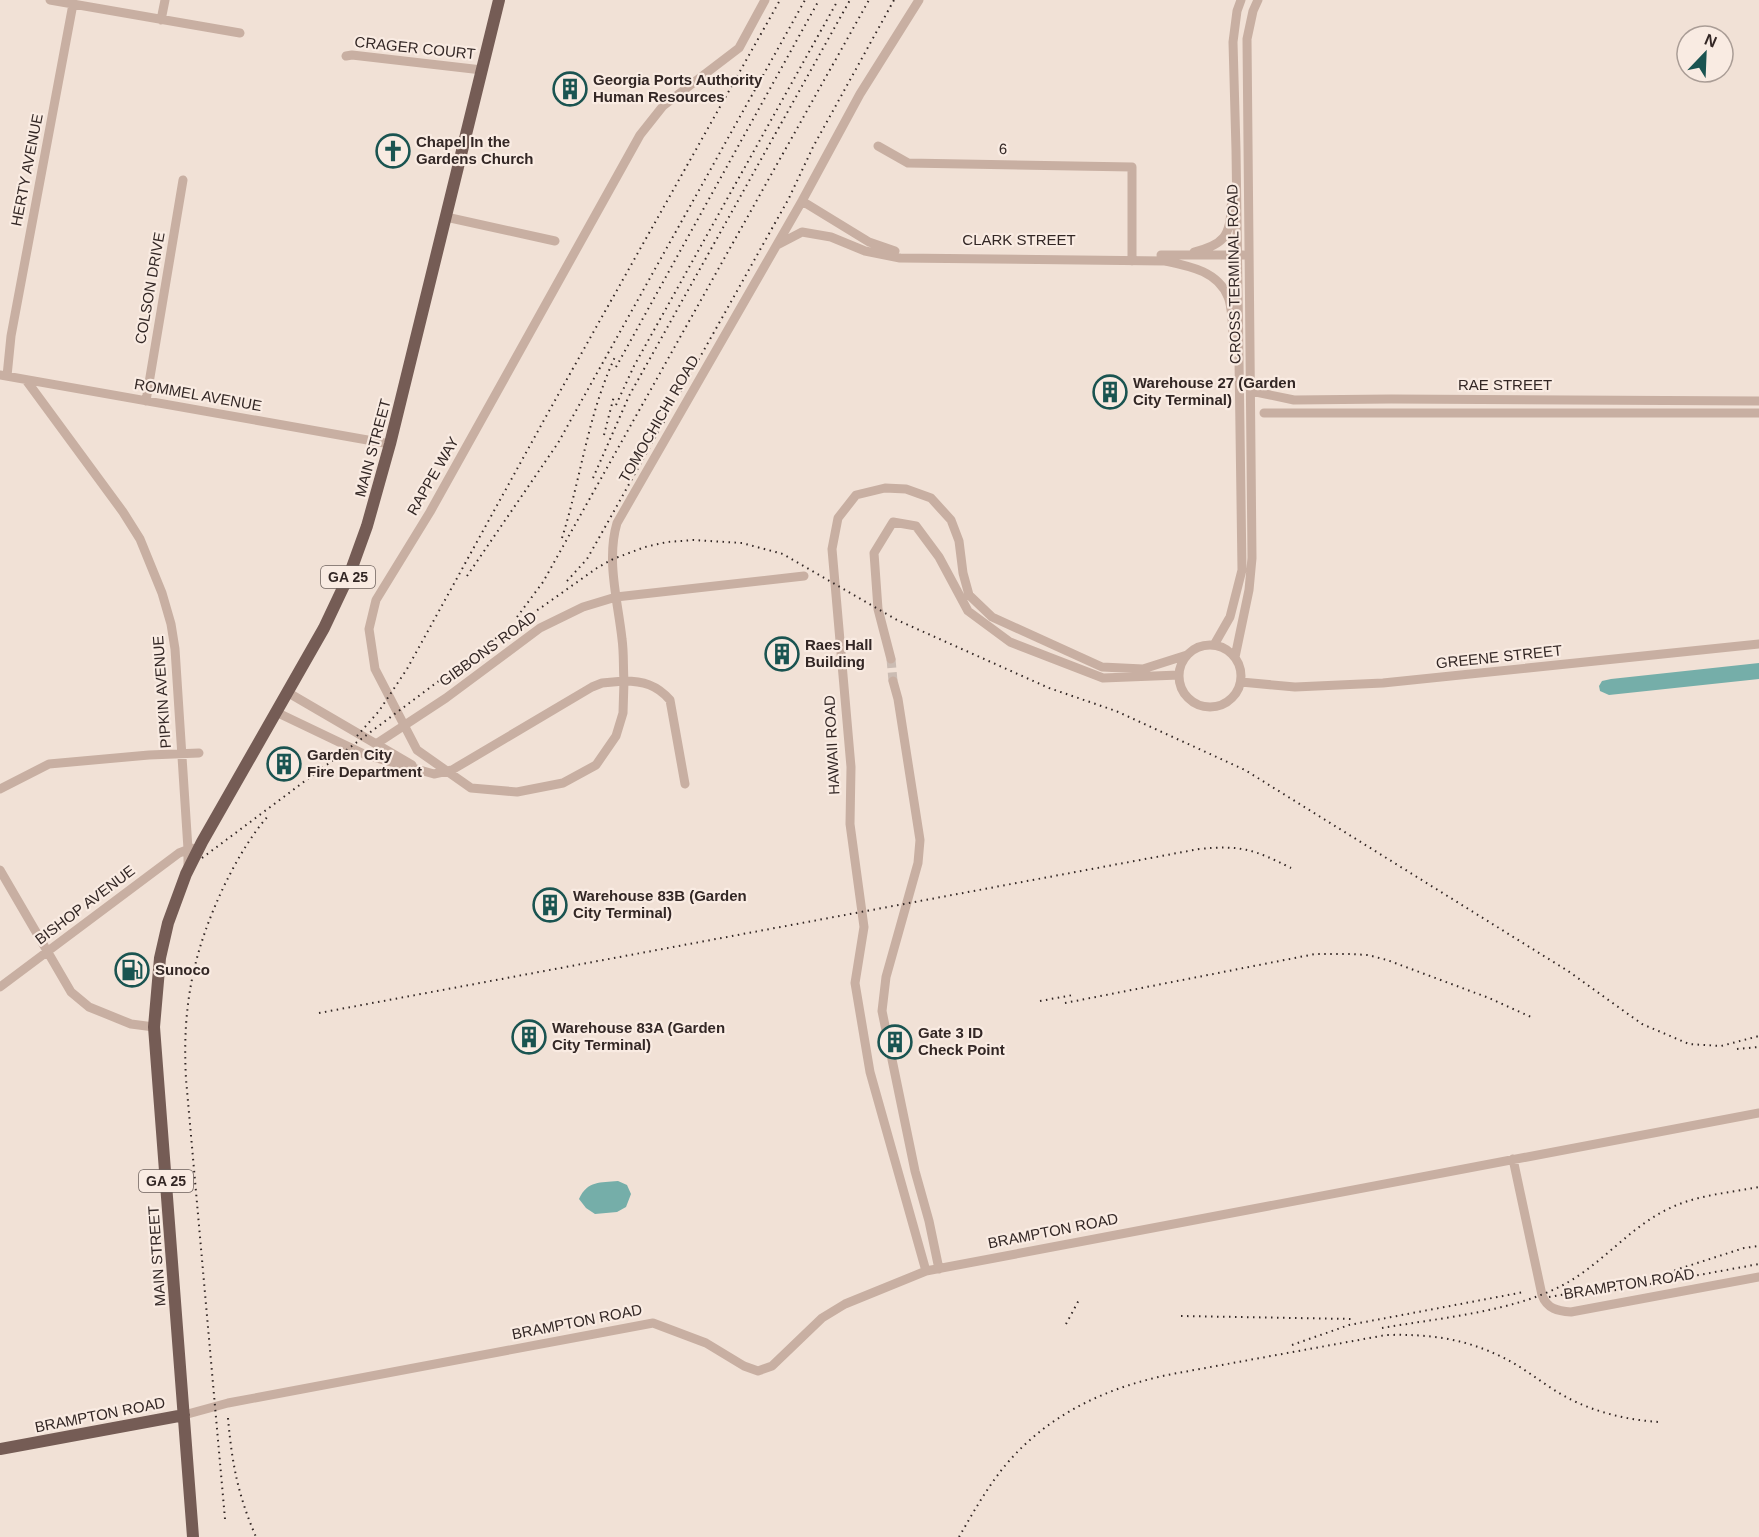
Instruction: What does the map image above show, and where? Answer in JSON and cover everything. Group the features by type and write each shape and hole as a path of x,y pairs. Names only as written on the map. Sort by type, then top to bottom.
{"main road":[{"name":"MAIN STREET","path":"193,1537 154,1027 156,985 162,948 168,922 188,870 324,628 350,573 368,526 499,0"},
{"name":"BRAMPTON ROAD","path":"0,1449 184,1415"}],"street":[{"path":"50,0 240,33"},
{"path":"161,20 165,0"},
{"name":"RAPPE WAY","path":"624,681 623,713 616,736 596,765 563,783 517,792 471,788 420,752 375,669 369,629 376,600 430,512 640,135 663,106 739,48 765,0"},
{"name":"TOMOCHICHI ROAD","path":"624,681 612,554 617,524 802,201 860,94 919,0"},
{"name":"CROSS TERMINAL ROAD","path":"1214,645 1230,617 1242,570 1233,42 1237,11 1241,0"},
{"name":"CROSS TERMINAL ROAD","path":"1236,657 1249,590 1252,558 1247,39 1253,11 1258,0"},
{"name":"HERTY AVENUE","path":"3,376 73,4"},
{"name":"CRAGER COURT","path":"346,56 482,70"},
{"name":"6","path":"878,146 908,163 1132,167 1132,258"},
{"path":"1176,256 1207,249 1220,243 1228,233 1231,216 1231,176 1236,163"},
{"name":"COLSON DRIVE","path":"146,401 183,180"},
{"name":"CLARK STREET","path":"802,201 869,242 889,250 906,253 1132,258 1190,266 1218,281 1229,297 1239,388"},
{"path":"446,217 555,241"},
{"name":"CLARK STREET","path":"777,245 801,232 831,237 865,250 900,258 1132,258 1248,255"},
{"name":"ROMMEL AVENUE","path":"3,376 390,444"},
{"name":"PIPKIN AVENUE","path":"26,380 123,512 140,539 162,593 171,624 177,679 188,849"},
{"name":"RAE STREET","path":"1251,391 1294,400 1759,401"},
{"name":"RAE STREET","path":"1264,413 1759,413"},
{"name":"HAWAII ROAD","path":"926,1271 870,1072 855,983 864,927 850,824 851,767 831,549 838,518 856,495 885,488 906,489 931,498 951,520 959,541 963,573 969,595 992,617 1102,667 1143,669 1187,655"},
{"path":"891,659 878,609 874,553 893,522 916,525 939,557 968,611 1010,642 1103,678 1179,675"},
{"name":"GIBBONS ROAD","path":"376,744 446,698 540,628 583,607 616,597 804,576"},
{"name":"GREENE STREET","path":"1241,682 1295,687 1392,683 1759,644"},
{"path":"1214,645 1228,650 1236,657 1242,673 1241,682 1238,691 1222,705 1202,706 1185,695 1180,686 1180,666 1187,655 1199,646 1214,645"},
{"path":"276,712 366,755 434,774 452,770 592,687 602,683 638,681 662,690 670,700 685,784"},
{"path":"893,681 898,699 920,840 918,863 886,977 882,1011 915,1171 939,1269"},
{"path":"287,692 424,773"},
{"path":"0,789 49,764 199,753"},
{"path":"188,849 202,842"},
{"name":"MAIN STREET","path":"188,849 188,870"},
{"name":"BISHOP AVENUE","path":"0,987 188,849"},
{"path":"0,870 71,992 89,1007 131,1024 154,1027"},
{"name":"BRAMPTON ROAD","path":"184,1415 239,1401 653,1323 706,1343 744,1366 758,1371 772,1366 822,1318 845,1304 926,1271 1759,1113"},
{"name":"BRAMPTON ROAD","path":"1513,1159 1542,1295 1546,1303 1559,1311 1571,1312 1759,1277"}],"water":[{"path":"1759,663 1759,679 1609,695 1600,691 1599,686 1602,681 1611,679"},
{"path":"618,1181 627,1185 631,1194 626,1207 617,1212 595,1214 579,1199 586,1188 591,1185"}],"tunnel":[{"path":"891,659 893,681"}],"railway":[{"path":"357,736 379,711 407,669 780,0"},
{"path":"467,576 558,443 805,0"},
{"path":"616,367 819,0"},
{"path":"616,405 634,366 838,0"},
{"path":"593,478 629,396 850,0"},
{"path":"517,617 543,582 869,0"},
{"path":"567,581 587,559 595,545 789,198 813,147 894,0"},
{"path":"562,538 591,423 615,357"},
{"path":"604,435 614,396"},
{"path":"498,638 597,568 613,559 645,547 667,542 694,540 742,543 783,554 897,620 1049,688 1116,711 1245,770 1568,971 1642,1024 1689,1044 1721,1046 1759,1036"},
{"path":"202,858 503,633"},
{"path":"225,1519 186,1079 186,1027 192,979 214,909 239,857 269,815"},
{"path":"319,1013 1199,849 1247,850 1291,868"},
{"path":"1065,1003 1315,954 1351,954 1368,955 1387,960 1489,998 1531,1017"},
{"path":"1040,1001 1073,995"},
{"path":"1737,1049 1759,1047"},
{"path":"1382,1328 1475,1313 1543,1294 1577,1277 1639,1227 1666,1210 1700,1198 1759,1187"},
{"path":"1663,1274 1744,1248 1759,1246"},
{"path":"1549,1297 1617,1290 1759,1264"},
{"path":"1292,1345 1349,1325 1524,1292"},
{"path":"1066,1324 1080,1298"},
{"path":"1181,1316 1352,1319"},
{"path":"959,1537 988,1488 1025,1444 1062,1416 1102,1395 1167,1375 1386,1335 1446,1338 1473,1345 1510,1361 1558,1392 1588,1407 1623,1417 1659,1422"},
{"path":"228,1418 237,1479 256,1537"}],"place":[{"name":"Georgia Ports Authority Human Resources","path":"570,89"},
{"name":"Chapel In the Gardens Church","path":"393,151"},
{"name":"Warehouse 27 (Garden City Terminal)","path":"1110,392"},
{"name":"Raes Hall Building","path":"782,654"},
{"name":"Garden City Fire Department","path":"284,764"},
{"name":"Warehouse 83B (Garden City Terminal)","path":"550,905"},
{"name":"Sunoco","path":"132,970"},
{"name":"Warehouse 83A (Garden City Terminal)","path":"529,1037"},
{"name":"Gate 3 ID Check Point","path":"895,1042"}]}
